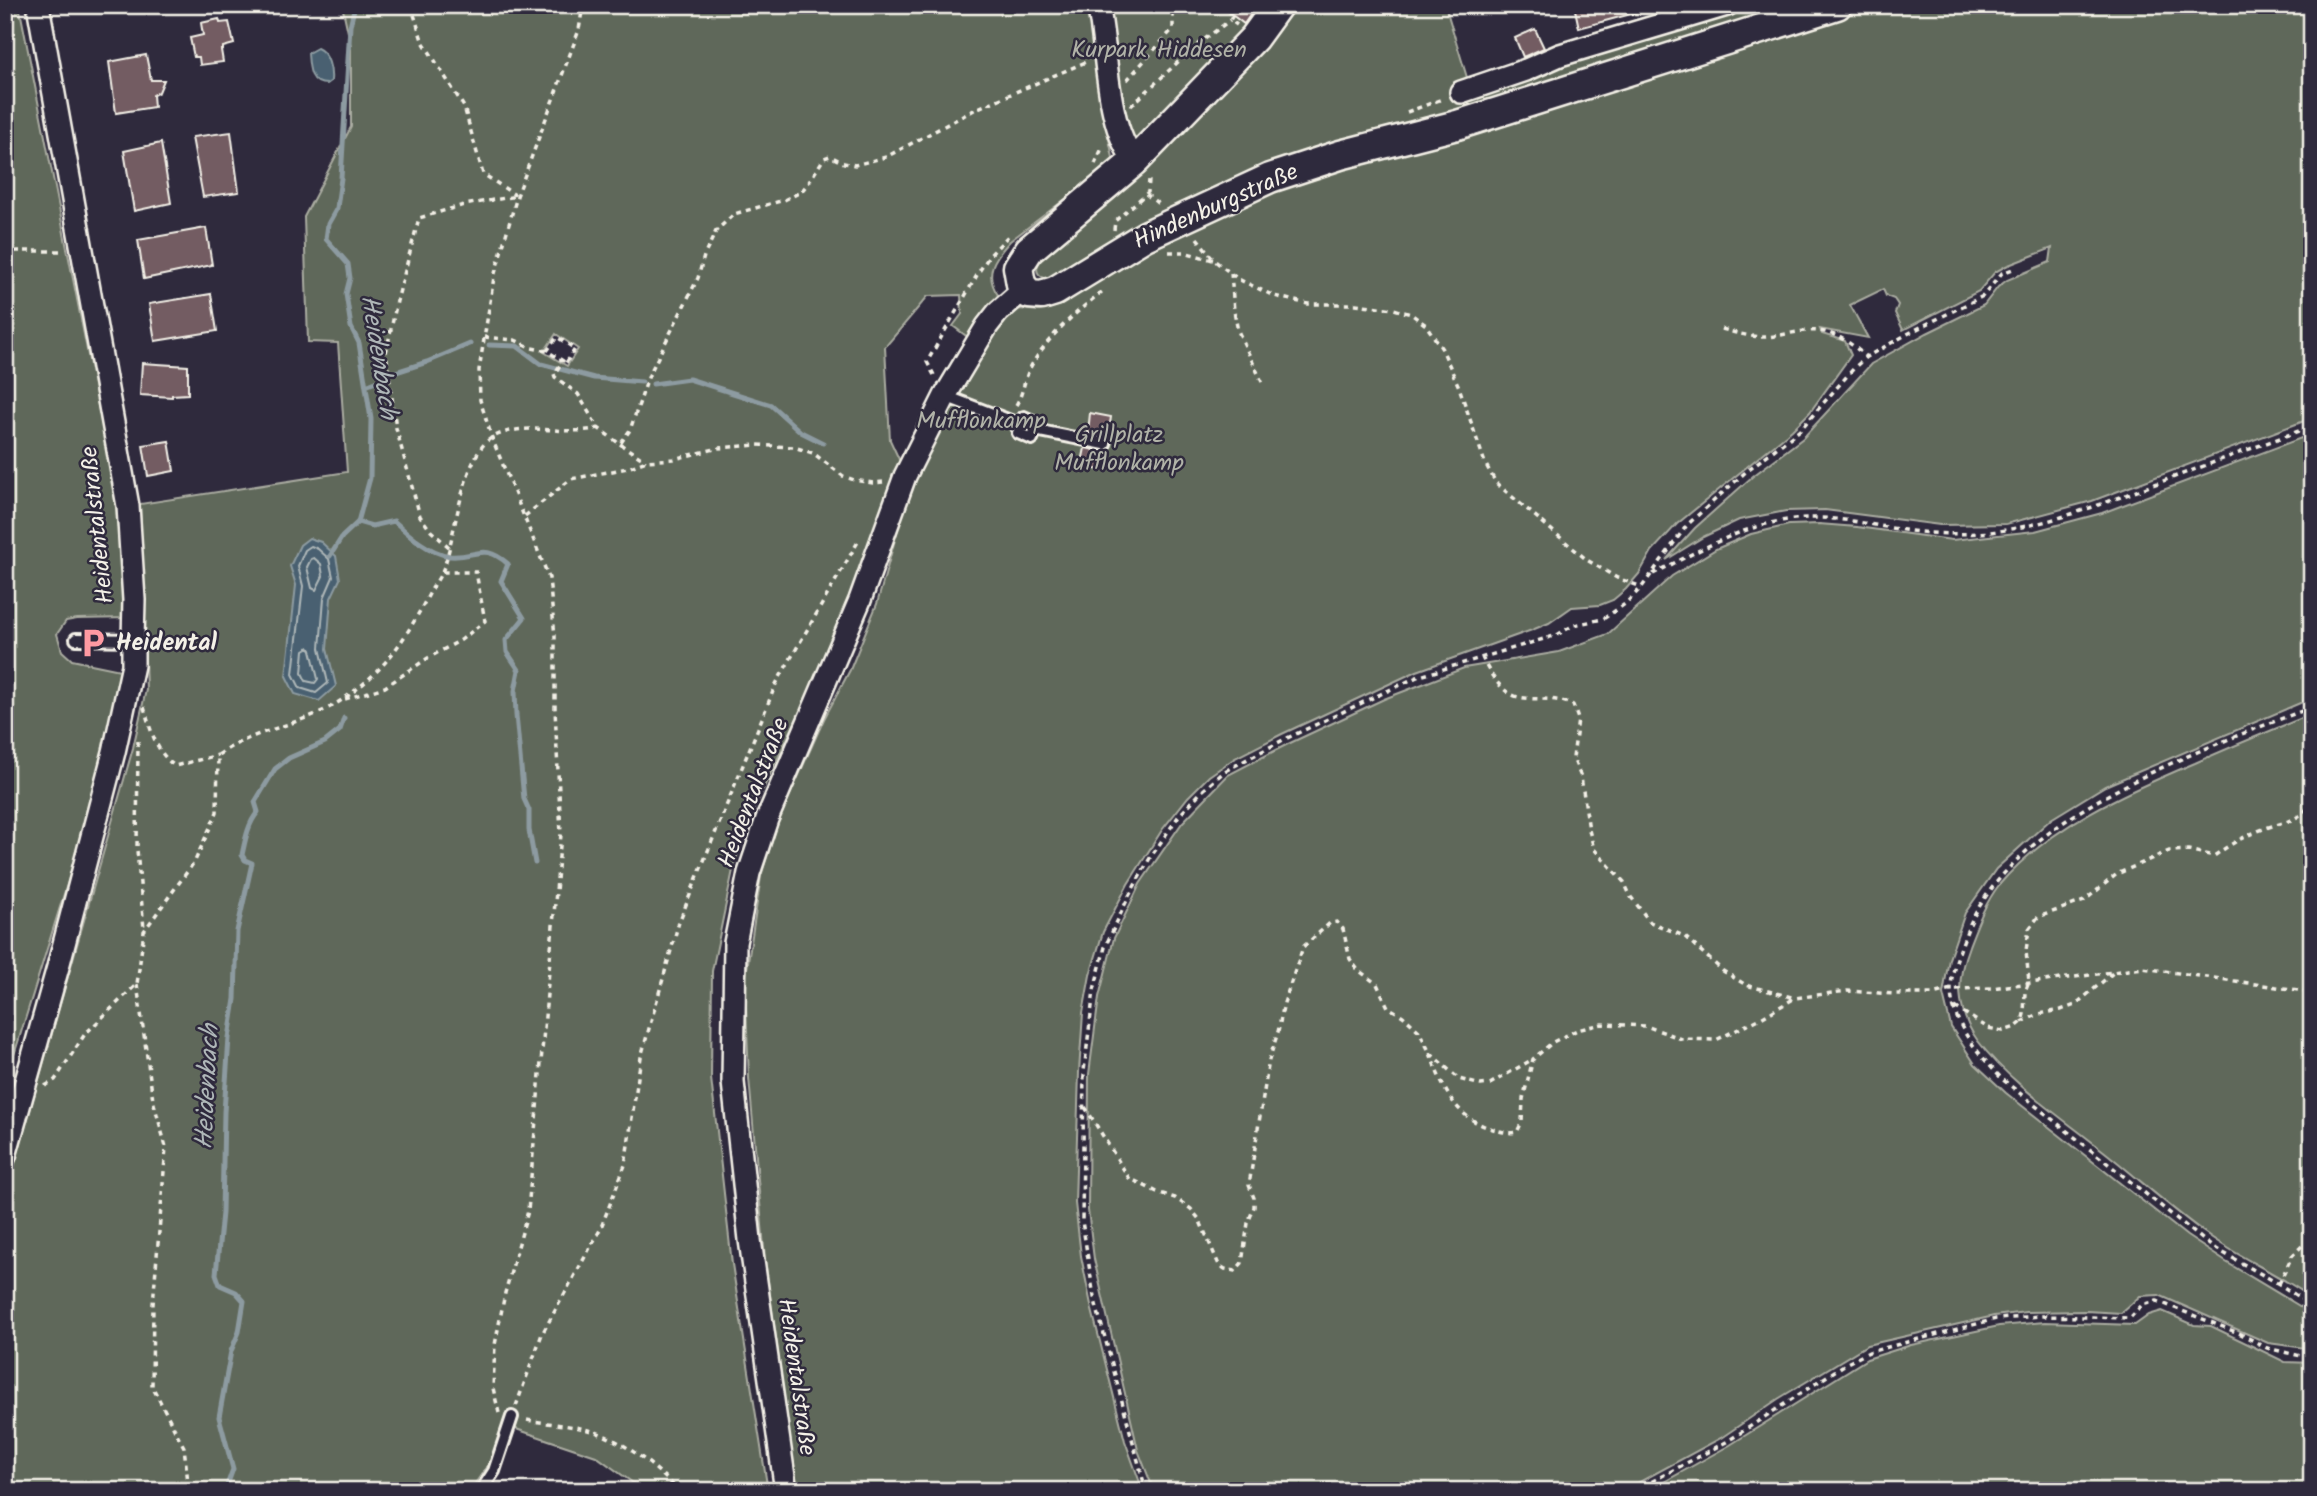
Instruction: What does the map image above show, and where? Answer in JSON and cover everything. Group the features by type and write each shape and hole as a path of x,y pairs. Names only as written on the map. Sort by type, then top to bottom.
{"main road":[{"path":"1024,289 1018,267 1028,250 1135,160 1254,38 1278,5"},
{"name":"Hindenburgstraße","path":"1024,289 1029,294 1036,295 1055,291 1145,236 1270,178 1340,155 1457,125 1837,5"}],"street":[{"name":"Heidentalstraße","path":"5,1156 114,752 133,665 134,600 128,506 38,5"},
{"path":"1098,5 1115,121 1127,152 1135,160"},
{"path":"1461,92 1526,70 1560,55 1727,5"},
{"name":"Heidentalstraße","path":"786,1491 750,1240 733,1082 734,943 749,873 767,819 860,600 905,476 986,326 1024,289"}],"lane":[{"path":"946,396 1021,425 1024,417 1038,423 1035,430 1105,444"},
{"path":"76,639 133,640"},
{"path":"481,1491 494,1471 512,1418"}],"path":[{"path":"411,5 422,40 464,107 484,174 517,196"},
{"path":"583,5 579,30 517,196 494,277 479,370 480,400 492,438 549,578 555,636 555,709 561,834 528,1211 505,1293 495,1345 493,1388 499,1414 596,1432 627,1447 661,1473 679,1491"},
{"path":"1152,10 1157,5"},
{"path":"1112,97 1173,29 1173,5"},
{"path":"1115,121 1193,48 1230,20"},
{"path":"620,444 631,430 649,375 698,278 704,256 716,231 734,214 784,200 801,192 824,159 831,156 855,165 886,157 976,109 1106,52"},
{"path":"1118,234 1113,226 1115,220 1150,188 1148,177 1135,160"},
{"path":"1146,194 1162,206"},
{"path":"449,547 431,531 421,516 396,428 386,353 419,218 464,205 517,196"},
{"path":"5,251 82,251"},
{"path":"1160,255 1171,251 1185,252 1215,261 1238,279 1274,296 1308,304 1356,304 1411,314 1426,325 1442,349 1459,387 1485,463 1496,483 1587,560 1618,578 1642,587"},
{"path":"1148,1491 1090,1282 1082,1221 1084,1071 1094,990 1105,947 1129,896 1178,817 1225,771 1333,715 1417,677 1534,643 1557,635 1574,625 1603,619 1625,604 1642,587 1687,525 1749,469 1800,430 1866,357 1983,296 2003,273 2013,269"},
{"path":"1231,273 1238,331 1263,384"},
{"path":"1021,398 1030,369 1053,338 1080,309 1105,289"},
{"path":"1722,329 1762,337 1818,331 1836,336 1857,348 1866,357"},
{"path":"484,337 516,340 532,348 547,351 566,363 575,349 556,337 547,351"},
{"path":"562,362 554,374 555,377 578,394 598,428 646,461"},
{"path":"1651,575 1740,532 1781,520 1816,518 1856,521 1910,531 1961,535 2010,530 2094,507 2312,426"},
{"path":"133,665 152,734 168,761 175,766 218,755 236,742 316,714 343,699 373,674 408,634 445,565 474,459 481,447 492,438 510,431 542,428 586,431 598,428"},
{"path":"525,516 571,479 628,468 646,461 674,459 719,448 756,445 794,447 813,453 843,476 854,480 873,483 905,476"},
{"path":"512,1418 542,1334 600,1230 625,1165 640,1057 679,922 776,684 863,532"},
{"path":"343,699 385,687 461,640 485,621 475,572 441,572"},
{"path":"1482,656 1489,672 1515,696 1561,699 1573,705 1578,719 1573,758 1581,777 1588,830 1594,849 1624,882 1650,922 1684,936 1723,971 1746,985 1795,998 1847,991 1933,994 1951,989 1992,988 2143,968 2312,992"},
{"path":"2312,707 2240,735 2127,785 2074,815 2029,850 1993,887 1972,919 1954,968 1951,989 1955,1007 1967,1035 2002,1079 2211,1246 2312,1306"},
{"path":"136,734 139,747 137,850 144,931 137,984 153,1100 166,1147 153,1304 152,1386 184,1447 189,1491"},
{"path":"144,931 195,862 217,812 218,755"},
{"path":"2022,1022 2025,992 2029,982 2025,951 2029,929 2038,917 2084,901 2117,874 2169,851 2188,850 2214,856 2240,838 2298,817 2311,805 2312,798"},
{"path":"1084,1105 1129,1178 1175,1198 1191,1209 1199,1219 1219,1265 1235,1271 1242,1263 1248,1223 1254,1207 1249,1185 1269,1060 1284,1003 1303,947 1330,923 1336,922 1343,929 1350,960 1358,970 1377,984 1388,1007 1419,1031 1442,1088 1462,1114 1476,1124 1508,1134 1517,1132 1522,1122 1523,1099 1533,1059"},
{"path":"1955,1007 1987,1028 2003,1031 2039,1014 2075,1005 2119,970"},
{"path":"21,1100 55,1080 85,1034 137,984"},
{"path":"1430,1053 1459,1079 1480,1085 1490,1084 1533,1059 1553,1042 1577,1030 1602,1024 1646,1026 1682,1039 1716,1040 1795,998"},
{"path":"2279,1284 2292,1256 2312,1236"},
{"path":"1634,1491 1728,1441 1847,1363 1869,1352 1996,1319 2042,1316 2130,1318 2142,1306 2157,1301 2241,1334 2267,1348 2312,1356"}],"green space":[{"path":"5,5 19,5 118,507 128,618 66,621 57,634 62,651 72,660 125,671 110,746 5,1084"},
{"path":"342,5 1090,5 1114,162 1005,247 991,272 991,280 998,295 969,338 953,326 962,314 961,295 928,296 885,347 890,440 904,470 876,523 855,597 753,810 734,865 712,971 711,1078 732,1264 768,1491 644,1491 596,1456 513,1428 470,1491 5,1491 5,1198 133,748 146,690 140,504 347,472 338,343 308,342 304,217 351,127 351,46","holes":["556,334 578,349 567,366 544,352"]},
{"name":"Kurpark Hiddesen","path":"1107,5 1263,5 1204,74 1138,137 1131,137"},
{"path":"1295,5 1445,5 1472,94 1558,62 1750,5 1796,5 1455,117 1055,281 1042,277 1037,270 1047,249 1264,47"},
{"path":"1873,5 2312,5 2312,418 2092,501 2006,524 1940,525 1825,510 1786,511 1739,520 1703,537 1666,560 1695,528 1753,476 1803,438 1871,364 1984,305 2007,280 2050,262 2052,248 1995,272 1979,291 1903,330 1895,313 1898,305 1894,299 1886,296 1883,289 1850,305 1868,338 1820,329 1822,334 1845,341 1851,355 1810,412 1792,430 1677,524 1652,551 1639,574 1613,600 1600,605 1572,607 1549,623 1417,671 1235,758 1209,776 1188,797 1162,830 1128,884 1103,932 1090,975 1083,1013 1075,1203 1081,1256 1092,1310 1125,1441 1143,1491 797,1491 765,1259 749,1078 745,982 761,876 778,822 824,719 850,670 877,604 908,493 981,348 1013,310 1039,311 1061,305 1147,247 1272,188 1457,138"},
{"path":"2312,434 2312,698 2105,786 2051,819 1996,869 1965,913 1949,959 1943,994 1951,1027 1975,1064 2006,1093 2187,1236 2311,1313 2312,1349 2268,1343 2159,1295 2140,1296 2121,1313 2026,1312 1994,1316 1867,1345 1778,1399 1721,1438 1623,1491 1154,1491 1138,1450 1094,1259 1088,1210 1089,1074 1099,997 1114,938 1140,884 1182,823 1228,775 1384,699 1464,668 1559,652 1608,634 1672,576 1716,549 1751,534 1789,525 1819,524 1952,540 2035,531 2102,513"},
{"path":"2312,714 2312,1298 2194,1225 2020,1085 1990,1056 1971,1030 1962,1007 1960,983 1969,946 1990,899 2019,864 2041,846 2090,813 2142,786"},
{"path":"2162,1311 2194,1325 2211,1326 2285,1362 2312,1363 2312,1491 1648,1491 1730,1445 1867,1359 1911,1345 1999,1326 2045,1322 2135,1325 2149,1315"}],"water":[{"path":"317,48 329,62 331,81 327,84 313,78 310,69 308,53"},
{"path":"309,538 321,542 336,556 340,579 331,598 327,649 336,686 319,701 295,694 286,676 296,585 290,566 300,545"}],"building":[{"path":"1219,5 1257,5 1244,24"},
{"path":"1574,5 1646,5 1646,10 1579,28"},
{"path":"219,19 220,23 229,22 234,44 221,50 223,62 200,65 199,57 194,57 190,38 203,35 201,23"},
{"path":"1535,29 1544,48 1523,57 1515,38"},
{"path":"146,55 151,80 164,80 159,92 153,95 154,107 116,113 109,62"},
{"path":"231,132 239,192 203,197 192,137"},
{"path":"161,143 171,203 134,211 124,151"},
{"path":"206,228 212,265 144,279 138,240"},
{"path":"211,294 217,331 155,341 149,304"},
{"path":"142,363 188,366 188,394 172,397 140,395"},
{"path":"1090,413 1111,417 1108,437 1088,433"},
{"path":"169,441 174,471 148,476 143,445"},
{"path":"1085,448 1105,452 1101,470 1081,467"}],"waterway":[{"name":"Heidenbach","path":"330,556 342,537 358,522 370,478 371,419 359,343 351,327 346,294 350,278 348,264 326,239 328,224 337,208 341,178 350,26 355,5"},
{"path":"396,372 470,344"},
{"path":"489,345 517,346 541,364 594,378 642,382"},
{"path":"653,384 689,379 771,405 801,432 823,443"},
{"path":"366,386 378,381"},
{"path":"358,522 372,526 394,521 420,543 442,554 459,556 486,552 508,564 501,581 524,618 506,640 507,652 519,670 515,691 516,715 524,799 529,810 529,830 535,863"},
{"name":"Heidenbach","path":"225,1491 233,1469 219,1417 231,1351 239,1332 244,1301 236,1292 220,1285 216,1274 222,1213 224,1112 229,1038 235,999 237,931 252,863 242,855 249,827 258,812 255,802 275,769 289,758 325,742 340,730 344,718"}],"place":[{"name":"Heidental","path":"93,643"}],"park label":[{"name":"Mufflonkamp","path":"981,421"},
{"name":"Grillplatz Mufflonkamp","path":"1119,449"}]}
